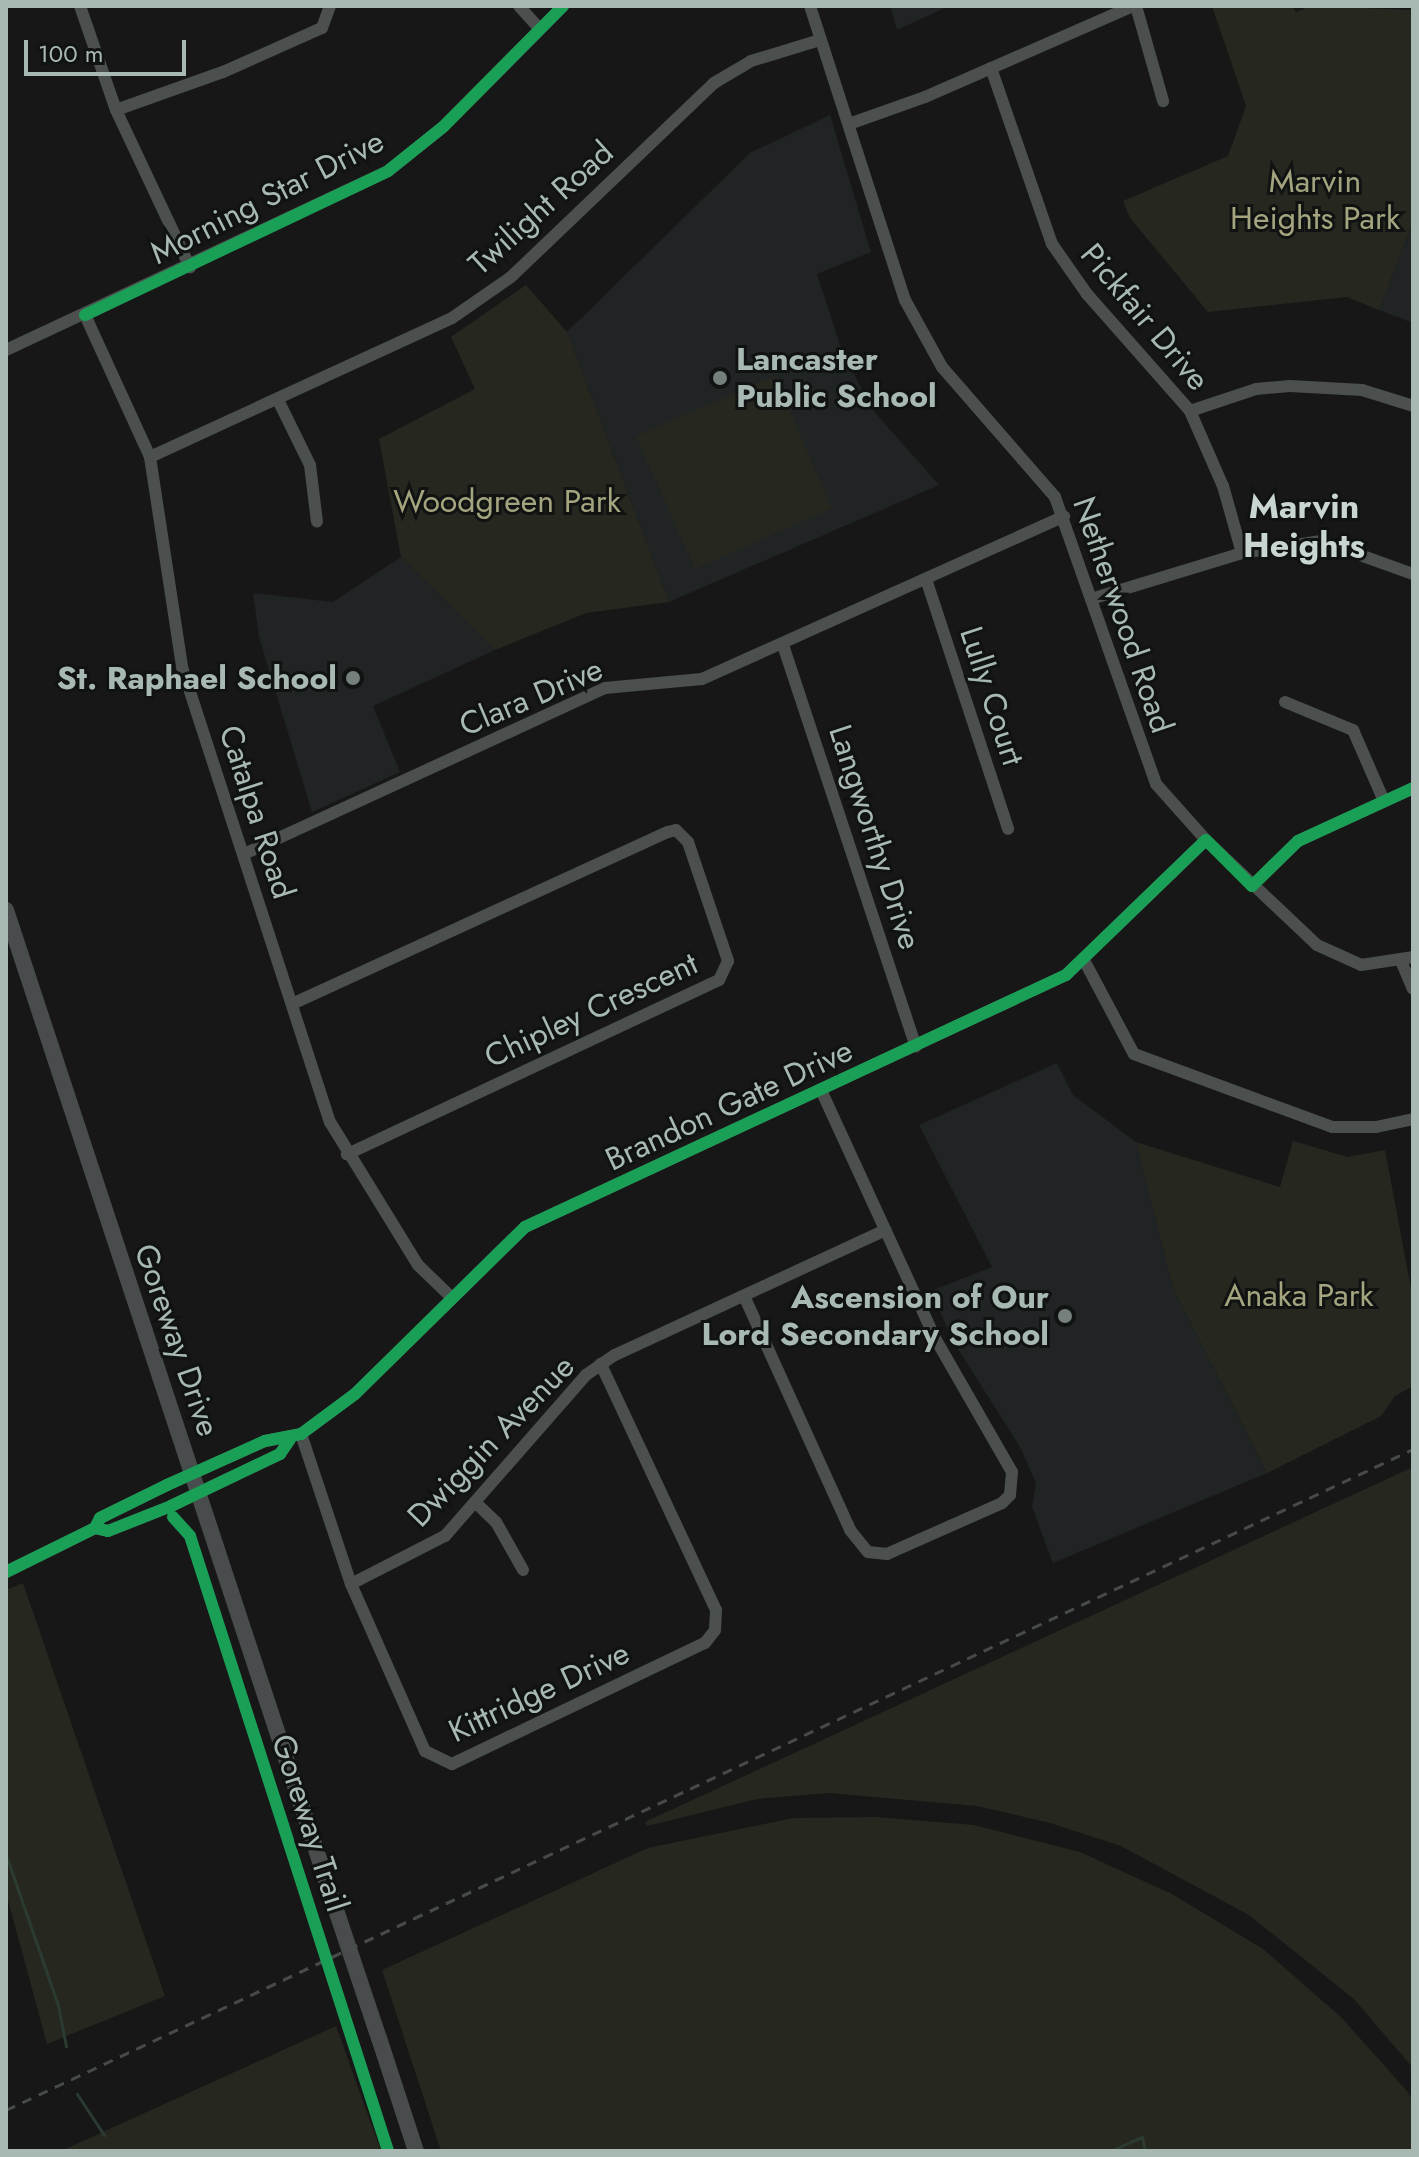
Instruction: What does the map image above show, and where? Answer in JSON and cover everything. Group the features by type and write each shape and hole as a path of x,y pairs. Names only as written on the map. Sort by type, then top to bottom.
{"main road":[{"name":"Goreway Drive","path":"6,910 416,2151"}],"street":[{"path":"80,6 116,110 190,267"},
{"path":"116,110 223,72 322,28 330,6"},
{"path":"519,6 540,29"},
{"name":"Morning Star Drive","path":"6,350 190,267 388,171 443,127 563,6"},
{"name":"Netherwood Road","path":"810,6 905,300 926,344 1044,480 1064,516 1156,784 1206,840 1313,942 1361,965 1407,959"},
{"path":"849,124 991,68 1134,6 1163,101"},
{"name":"Twilight Road","path":"150,457 452,318 511,277 714,83 751,61 820,40"},
{"name":"Pickfair Drive","path":"991,68 1052,244 1087,294 1190,411 1223,486 1242,553"},
{"name":"Catalpa Road","path":"85,315 150,457 182,667 330,1122 347,1154 379,1194 418,1265 450,1296"},
{"path":"1190,411 1256,389 1290,386 1362,390 1413,406"},
{"path":"278,400 310,465 317,522"},
{"name":"Clara Drive","path":"244,854 605,688 702,679 1064,516"},
{"path":"1091,599 1242,553 1321,541 1413,574"},
{"name":"Lully Court","path":"926,579 1008,829"},
{"name":"Langworthy Drive","path":"783,645 916,1047"},
{"path":"1285,702 1353,730 1384,801"},
{"path":"1252,886 1298,841 1413,788"},
{"name":"Chipley Crescent","path":"292,1004 668,832 676,830 688,842 728,961 719,980 347,1154"},
{"name":"Brandon Gate Drive","path":"95,1528 108,1531 199,1493 280,1454 296,1436 355,1394 450,1296 525,1227 822,1092 1085,962 1206,840"},
{"path":"1407,959 1413,989"},
{"path":"1085,962 1134,1054 1332,1127 1376,1127 1413,1119"},
{"path":"745,1298 850,1530 868,1552 878,1557 887,1554 1002,1503 1015,1485 1012,1472 939,1346 822,1092"},
{"name":"Dwiggin Avenue","path":"351,1584 429,1548 475,1502 586,1375 601,1364 885,1230"},
{"name":"Kittridge Drive","path":"296,1436 351,1584 425,1751 452,1764 711,1638 716,1610 601,1364"},
{"name":"Brandon Gate Drive","path":"6,1572 95,1528 100,1518 265,1441 296,1436"},
{"path":"475,1502 496,1522 523,1570"}],"shaded area":[{"path":"890,6 949,6 897,30"},
{"name":"Lancaster Public School","path":"830,115 871,252 817,274 841,348 871,408 939,485 669,602 567,332 750,153"},
{"path":"1413,222 1413,323 1379,310"},
{"name":"St. Raphael School","path":"401,557 495,650 373,706 400,772 312,812 259,637 253,593 333,602"},
{"name":"Ascension of Our Lord Secondary School","path":"1057,1063 1073,1095 1136,1142 1173,1288 1267,1473 1053,1563 1032,1507 1036,1483 1020,1447 953,1341 931,1291 992,1267 919,1125"}],"green space":[{"name":"Marvin Heights Park","path":"1212,6 1292,6 1296,12 1311,6 1413,10 1413,222 1379,310 1347,297 1208,312 1130,218 1123,201 1228,156 1246,106"},
{"name":"Woodgreen Park","path":"526,285 567,332 669,602 586,613 495,650 401,557 379,439 475,389 451,337"},
{"path":"774,376 832,508 695,569 636,436"},
{"name":"Anaka Park","path":"1293,1141 1348,1157 1385,1150 1413,1299 1413,1386 1395,1396 1381,1416 1267,1473 1173,1288 1136,1142 1280,1187"},
{"path":"1413,1467 1413,2068 1354,1999 1249,1915 1121,1846 1050,1823 977,1806 829,1793 757,1799 647,1826 645,1822"},
{"path":"23,1583 165,1996 47,2044 6,1893 6,1590"},
{"path":"876,1817 974,1825 1080,1852 1172,1894 1263,1949 1341,2017 1407,2091 1413,2101 1413,2151 441,2151 382,1970 648,1848 793,1818"},
{"path":"336,2026 381,2151 61,2151"}],"waterway":[{"path":"6,1855 58,2005 66,2046"},
{"path":"77,2094 104,2135"},
{"path":"1110,2151 1142,2137 1145,2151"}],"railway":[{"path":"6,2110 1413,1449"}],"cycle path":[{"path":"85,315 388,171 443,127 563,6"},
{"path":"95,1528 100,1518 167,1485 265,1441 301,1434 355,1394 525,1227 1066,975 1206,840 1252,886 1298,841 1413,788"},
{"path":"6,1572 95,1528 108,1531 171,1506 280,1454 290,1439"},
{"name":"Goreway Trail","path":"173,1517 190,1536 388,2151"}],"place":[{"name":"Lancaster Public School","path":"720,378"},
{"name":"St. Raphael School","path":"353,678"},
{"name":"Ascension of Our Lord Secondary School","path":"1065,1316"}],"district":[{"name":"Marvin Heights","path":"1304,526"}]}
